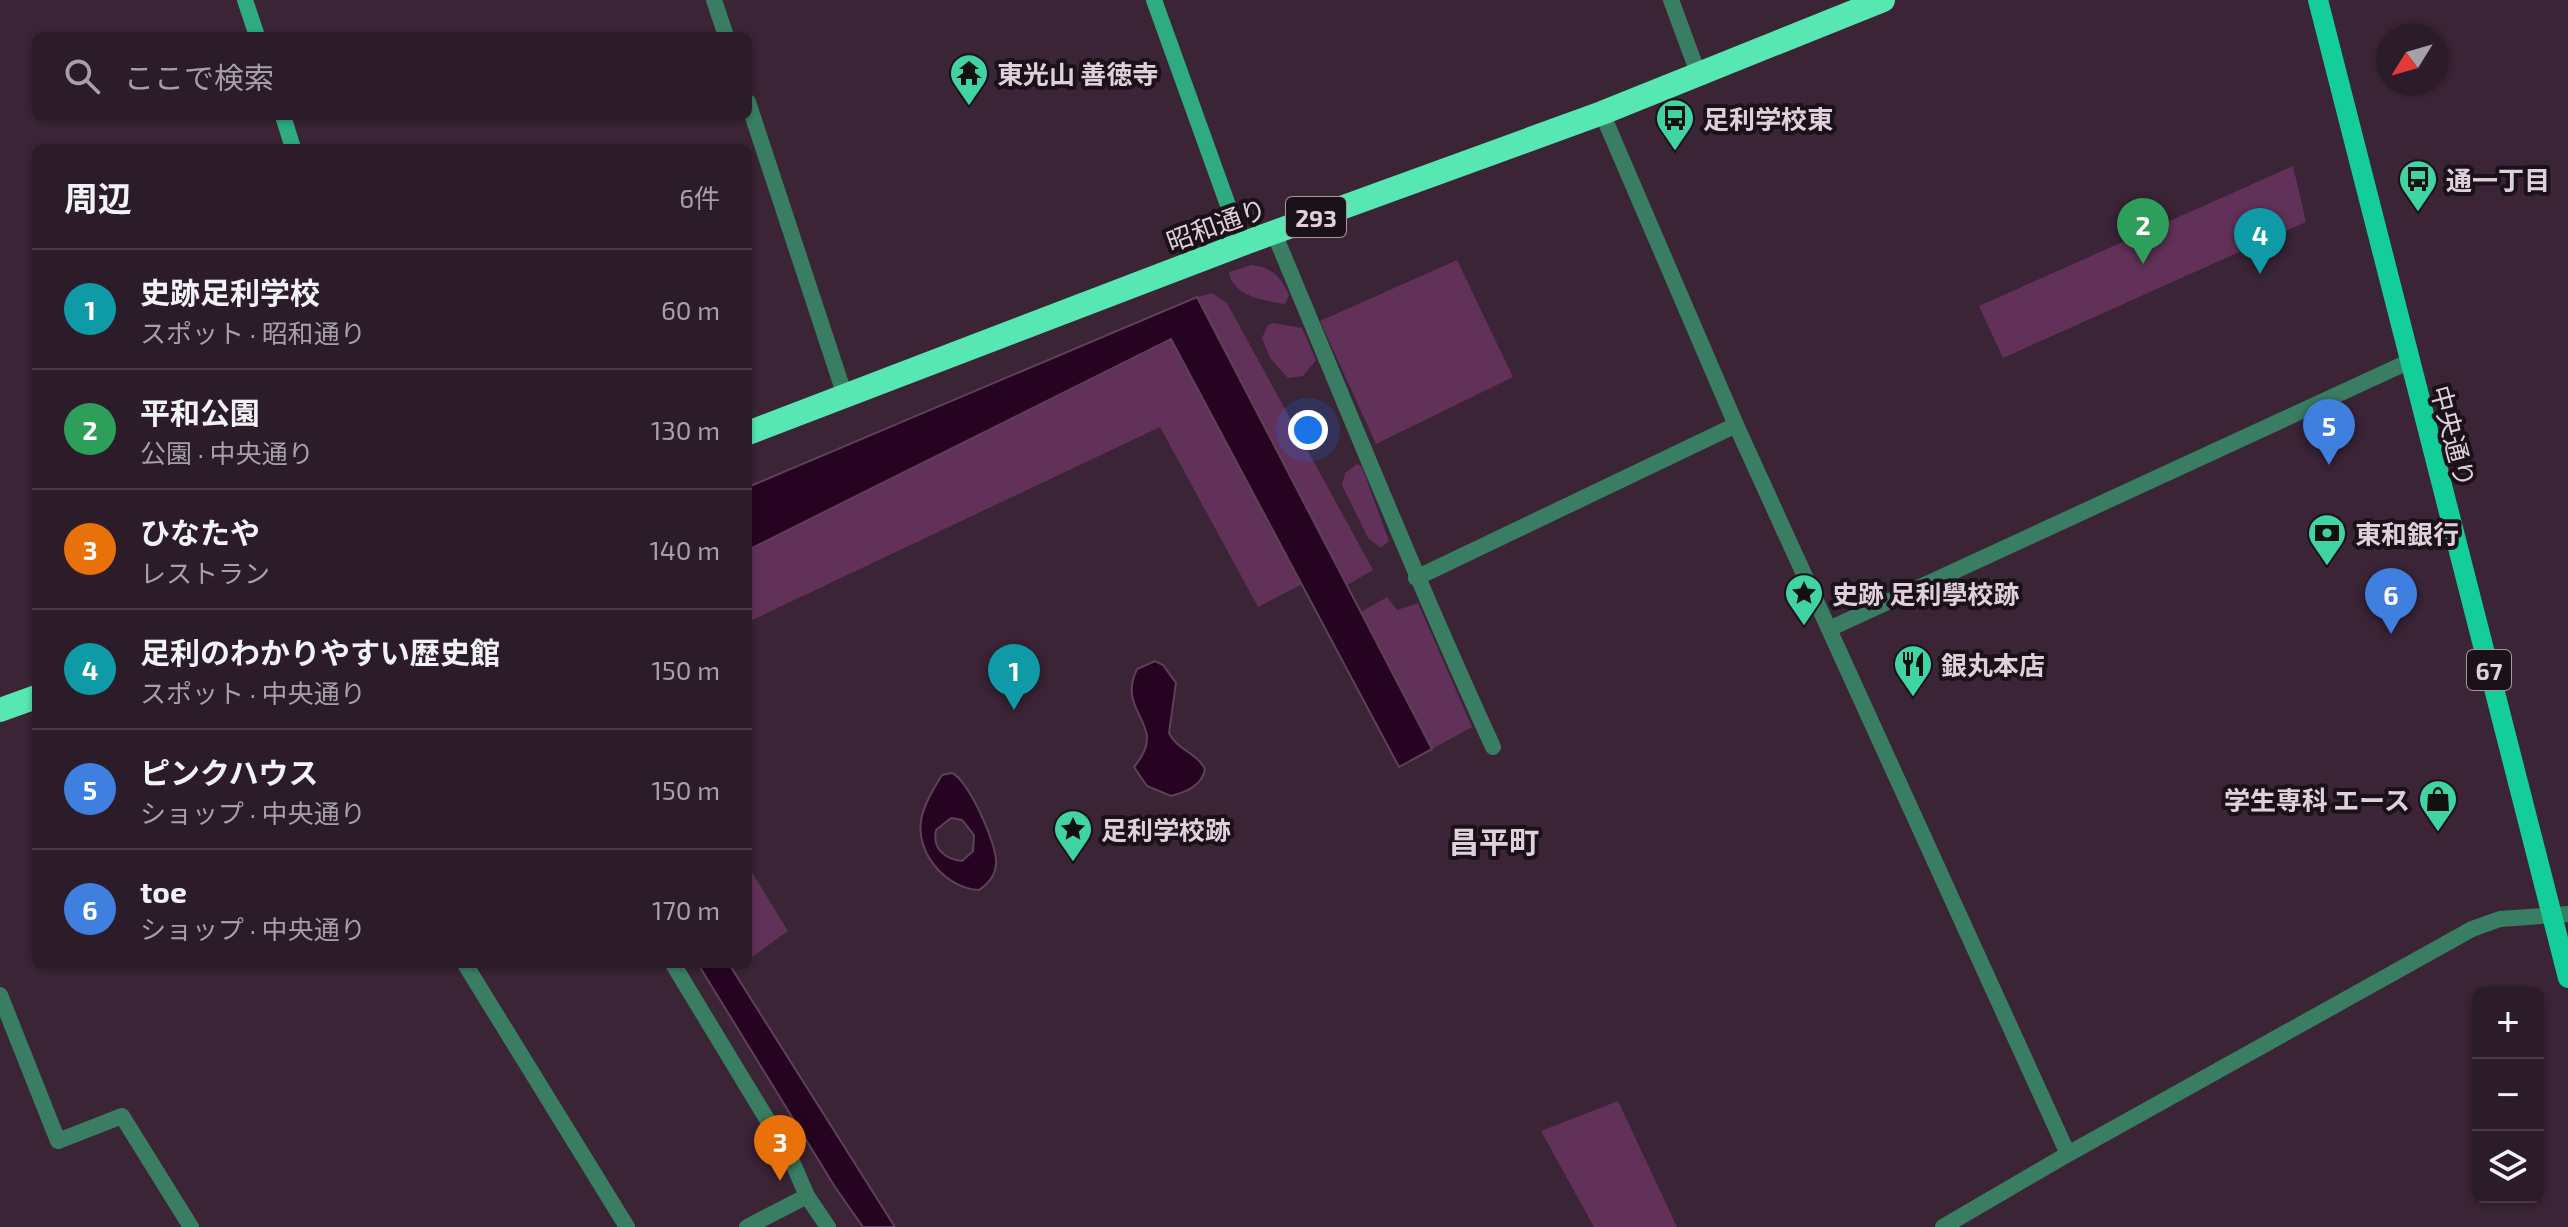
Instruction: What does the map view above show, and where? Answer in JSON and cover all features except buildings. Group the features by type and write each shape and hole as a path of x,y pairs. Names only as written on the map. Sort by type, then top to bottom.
{"highway":[{"name":"昭和通り","path":"752,431 1242,244 1602,113 1883,0"},
{"path":"0,710 32,698"}],"main road":[{"name":"中央通り","path":"2318,0 2408,362 2561,915 2568,978"}],"street":[{"path":"245,0 256,32"},
{"path":"714,0 725,32"},
{"path":"1154,0 1242,244"},
{"path":"1671,0 1698,73"},
{"path":"1602,113 1736,425 2068,1154"},
{"path":"752,114 845,396"},
{"path":"284,120 292,144"},
{"path":"1274,233 1363,442 1416,578 1493,747"},
{"path":"1829,629 2408,362"},
{"path":"1416,578 1736,425"},
{"path":"1943,1227 2472,929 2500,919 2561,915"},
{"path":"467,968 627,1227"},
{"path":"675,968 791,1159 807,1196 828,1227"},
{"path":"0,995 58,1141 122,1116 191,1227"},
{"path":"747,1227 807,1196"}],"shaded area":[{"path":"2293,166 2306,222 2003,358 1979,306"},
{"path":"1457,260 1513,377 1376,444 1320,321"},
{"path":"1252,265 1265,268 1279,278 1289,295 1285,304 1251,296 1236,287 1229,272"},
{"path":"1212,293 1227,303 1373,570 1347,585 1197,297"},
{"path":"1197,297 1432,749 1399,767 1171,339 752,548 752,485"},
{"path":"1273,323 1302,328 1316,360 1303,376 1288,378 1270,358 1262,338 1268,325"},
{"path":"1172,339 1302,584 1258,607 1160,427 752,620 752,548"},
{"path":"1357,464 1362,467 1389,541 1381,548 1368,538 1342,485 1345,473"},
{"path":"1387,597 1397,610 1418,603 1472,727 1432,749 1361,612"},
{"path":"1155,661 1163,665 1176,683 1169,733 1205,769 1197,784 1171,796 1147,786 1134,767 1144,752 1147,740 1132,698 1132,685 1137,669"},
{"path":"952,773 966,787 992,843 996,864 994,872 989,882 979,890 967,888 945,876 936,868 923,846 922,815 942,775","holes":["951,818 962,820 974,835 973,851 962,861 941,852 935,837 936,830"]},
{"path":"752,872 788,931 752,957"},
{"path":"700,968 732,968 895,1227 863,1227 835,1187"},
{"path":"1618,1101 1677,1227 1594,1227 1541,1131"}],"place":[{"name":"東光山 善徳寺","path":"969,107"},
{"name":"足利学校東","path":"1675,152"},
{"name":"通一丁目","path":"2418,213"},
{"name":"平和公園","path":"2143,264"},
{"name":"足利のわかりやすい歴史館","path":"2260,274"},
{"name":"ピンクハウス","path":"2329,465"},
{"name":"東和銀行","path":"2327,567"},
{"name":"史跡 足利學校跡","path":"1804,627"},
{"name":"toe","path":"2391,634"},
{"name":"銀丸本店","path":"1913,698"},
{"name":"史跡足利学校","path":"1014,710"},
{"name":"学生専科 エース","path":"2438,833"},
{"name":"足利学校跡","path":"1073,863"},
{"name":"ひなたや","path":"780,1181"}],"district":[{"name":"昌平町","path":"1494,841"}]}
